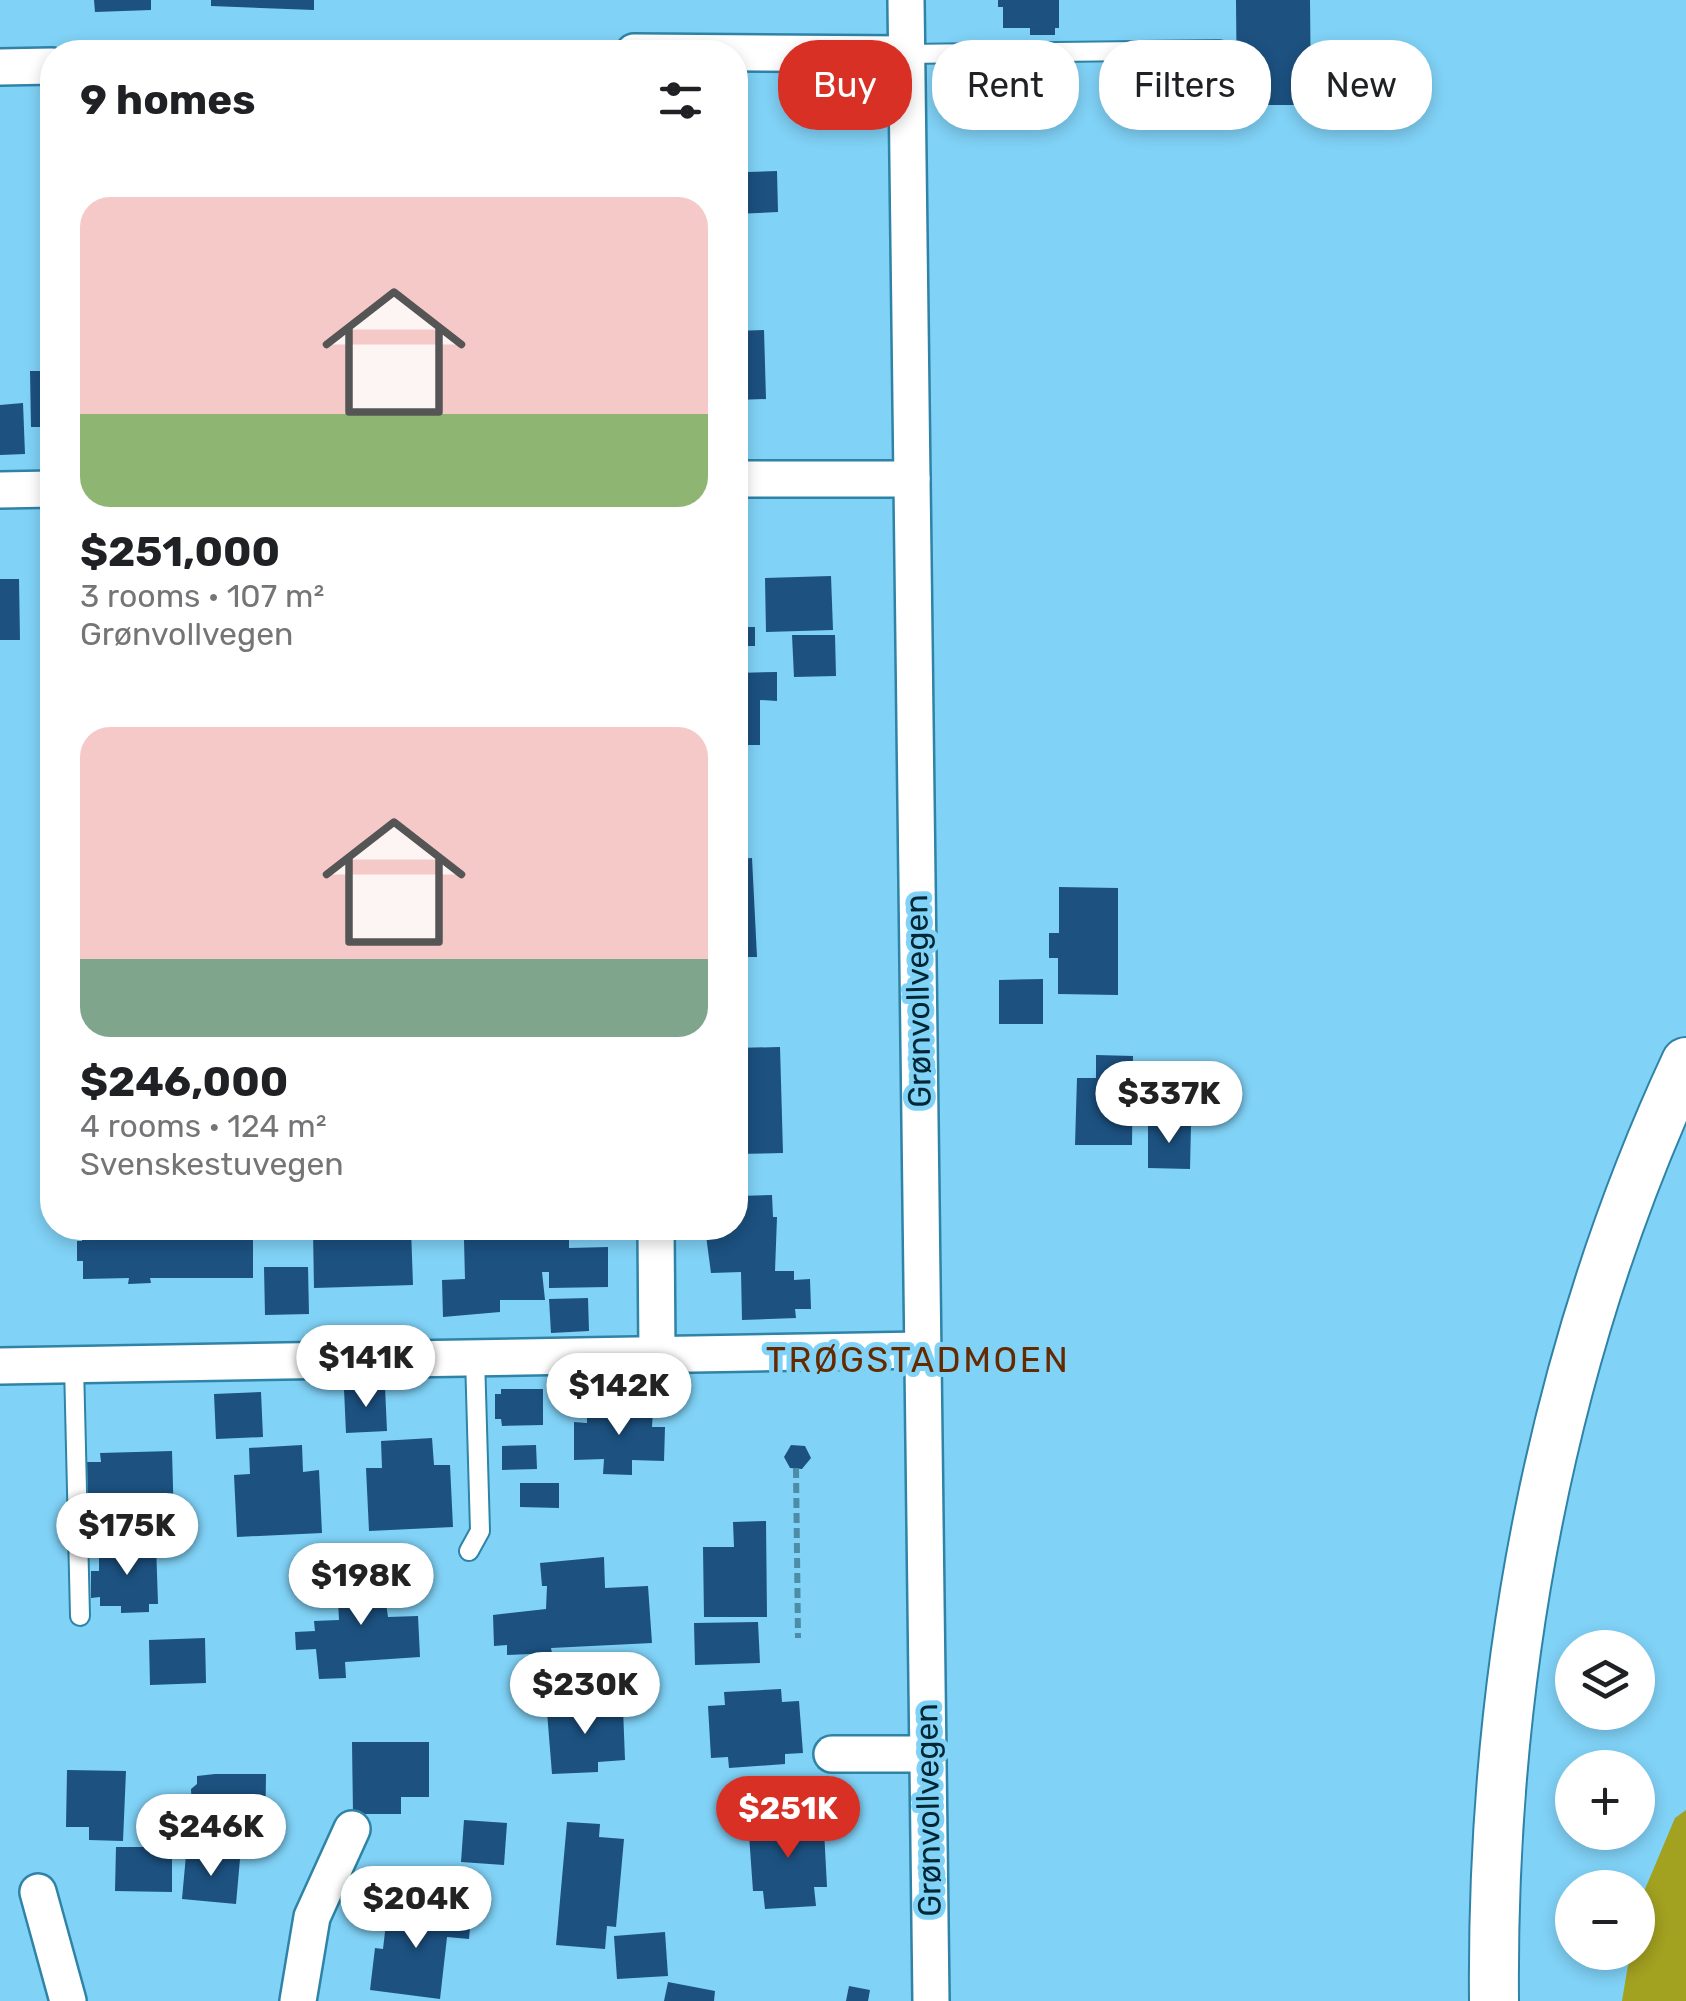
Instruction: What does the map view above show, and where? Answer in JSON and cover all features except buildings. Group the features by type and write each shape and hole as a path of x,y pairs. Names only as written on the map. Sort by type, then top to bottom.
{"main road":[{"path":"1494,2001 1497,1831 1507,1712 1527,1576 1553,1454 1596,1297 1651,1144 1686,1062"}],"street":[{"name":"Grønvollvegen","path":"906,0 906,40"},
{"path":"748,53 778,53"},
{"path":"0,67 40,66"},
{"name":"Grønvollvegen","path":"907,130 931,2001"},
{"path":"748,480 912,479"},
{"path":"0,490 40,489"},
{"path":"656,1240 657,1354"},
{"path":"0,1366 922,1350"},
{"path":"832,1754 927,1754"},
{"path":"298,2001 312,1917 352,1829"},
{"path":"38,1892 68,2001"}],"lane":[{"path":"912,54 1099,52"},
{"path":"469,1551 480,1531 476,1357"},
{"path":"74,1365 80,1616"}],"path":[{"path":"796,1468 798,1638"}],"shaded area":[{"path":"1686,1810 1686,2001 1622,2001 1627,1970 1655,1970 1653,1870 1675,1818"}],"district":[{"name":"TRØGSTADMOEN","path":"918,1360"}]}
